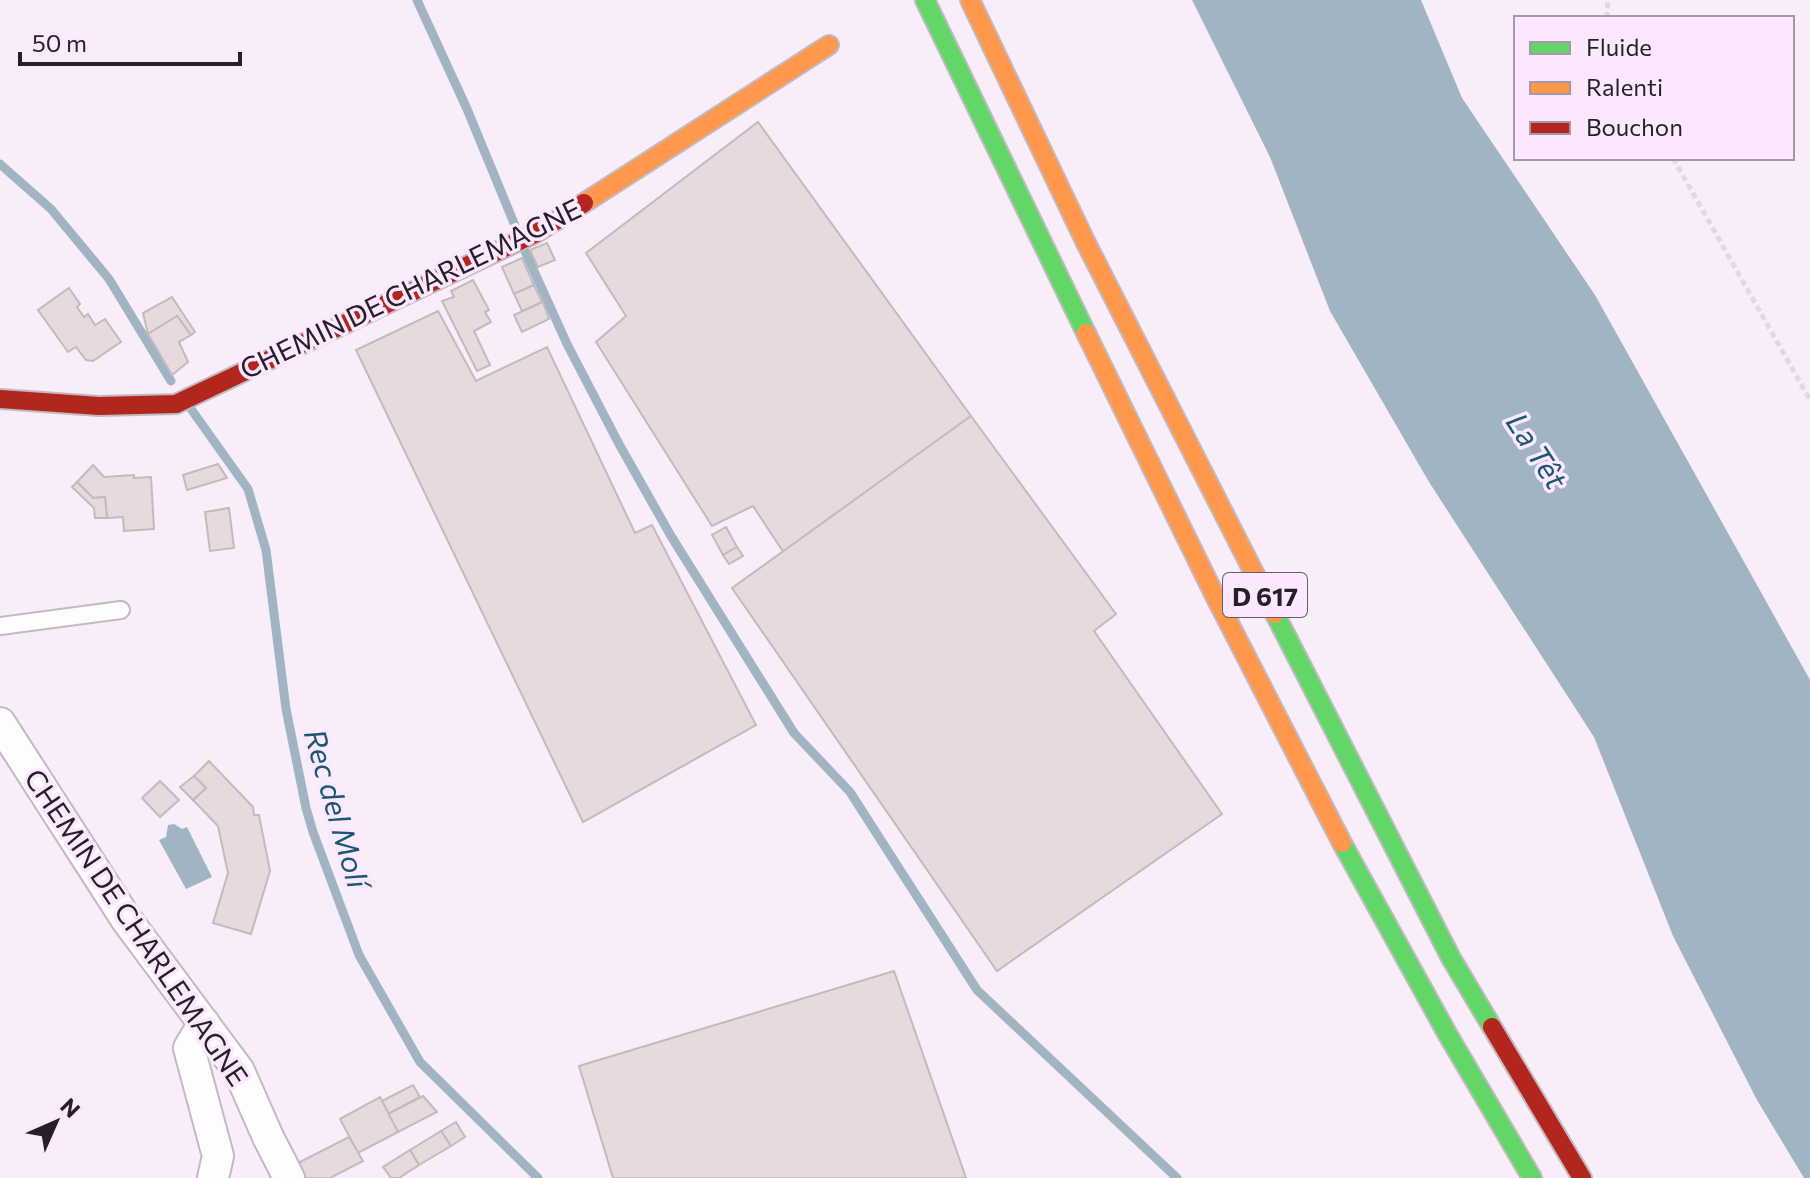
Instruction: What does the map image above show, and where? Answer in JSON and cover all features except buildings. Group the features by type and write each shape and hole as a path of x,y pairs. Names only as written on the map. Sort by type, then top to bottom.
{"main road":[{"name":"D 617","path":"925,0 1269,704 1409,969 1532,1178"},
{"name":"D 617","path":"970,0 1086,243 1451,958 1582,1178"},
{"name":"CHEMIN DE CHARLEMAGNE","path":"0,399 99,406 185,399 536,233 829,45"}],"street":[{"name":"CHEMIN DE CHARLEMAGNE","path":"0,723 126,919 239,1071 289,1178"},
{"path":"204,1023 189,1048 218,1156 213,1178"}],"lane":[{"path":"0,626 121,610"}],"path":[{"path":"1674,160 1810,400"}],"water":[{"name":"La Têt","path":"1192,0 1421,0 1462,98 1595,295 1810,680 1810,1178 1804,1178 1757,1100 1673,936 1594,737 1429,482 1330,311 1270,157"},
{"path":"174,824 182,829 187,827 212,877 186,889 159,840 166,837 168,825"}],"waterway":[{"path":"417,0 467,109 516,228"},
{"name":"Rec del Molí","path":"0,164 51,209 109,279 171,381"},
{"path":"524,249 567,344 619,444 671,536 794,733 850,792 977,990 1177,1178"},
{"name":"Rec del Molí","path":"191,409 248,489 266,550 286,709 306,808 359,955 420,1062 538,1178"}],"traffic: fast":[{"path":"925,0 1086,333"},
{"path":"1275,614 1451,958 1492,1027"},
{"path":"1342,843 1448,1035 1532,1178"}],"traffic: slow":[{"path":"970,0 1086,243 1275,614"},
{"path":"584,203 829,45"},
{"path":"1086,333 1215,596 1342,843"}],"traffic: jam":[{"path":"0,399 99,406 176,404 536,233 584,203"},
{"path":"1492,1027 1582,1178"}]}
